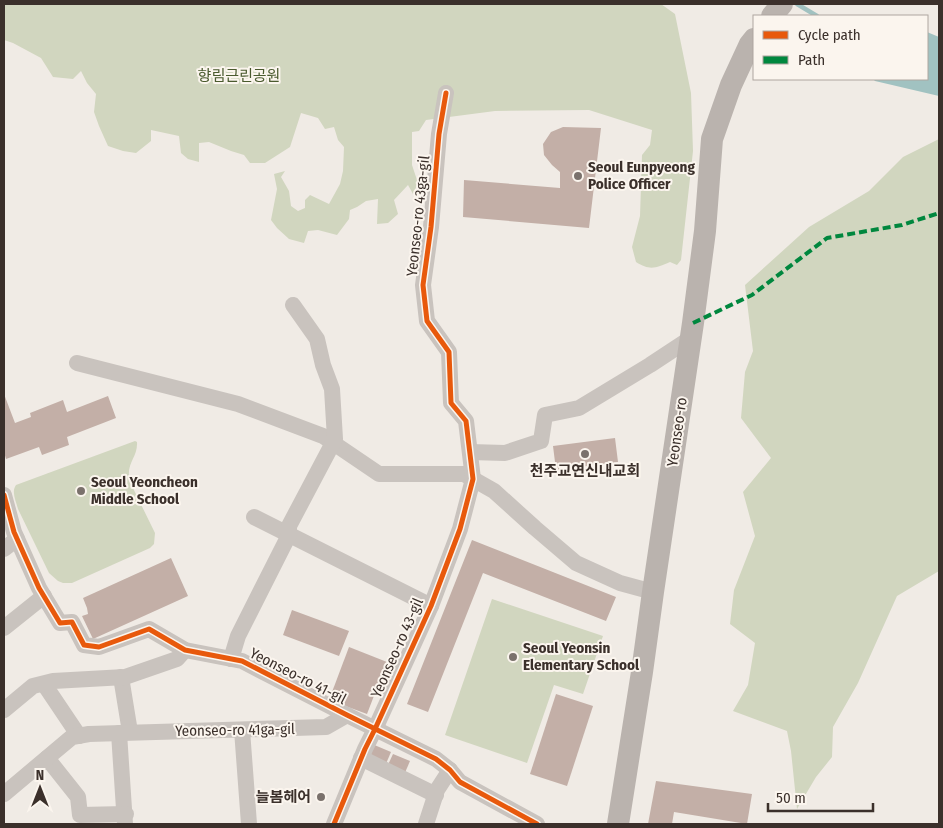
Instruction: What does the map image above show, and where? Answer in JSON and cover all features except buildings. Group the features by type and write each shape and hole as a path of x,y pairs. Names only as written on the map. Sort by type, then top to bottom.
{"main road":[{"path":"773,15 782,4"},
{"name":"Yeonseo-ro","path":"618,824 690,338 704,230 712,139 731,84 752,42"}],"street":[{"name":"Yeonseo-ro 43ga-gil","path":"446,93 439,134 431,227 423,285 427,320 449,352 451,403 466,421 473,479"},
{"path":"254,517 289,534 289,526 335,439 332,389 323,365 317,339 293,305"},
{"path":"470,452 506,453 541,441 545,415 579,408 650,365 690,338"},
{"path":"77,362 238,404 323,436 379,474 464,474 494,491 576,563 620,583 653,592"},
{"name":"Yeonseo-ro 43-gil","path":"334,824 361,758 431,606 460,529 473,479"},
{"name":"Yeonseo-ro 41-gil","path":"4,495 17,538 38,588 60,623 72,622 84,645 99,647 148,629 185,650 242,661 436,759 450,770 460,782 537,824"},
{"name":"Yeonseo-ro 43-gil","path":"289,534 431,606"},
{"name":"Yeonseo-ro 41-gil","path":"232,659 238,636 289,534"},
{"path":"4,549 17,538"},
{"path":"4,628 44,596"},
{"path":"4,710 33,686 53,681 121,678 177,660 185,650"},
{"path":"47,758 78,797 80,815 126,819 121,678"},
{"path":"44,684 79,736"},
{"name":"Yeonseo-ro 41ga-gil","path":"4,794 72,737 89,734 326,727 347,715"},
{"path":"242,730 249,824"},
{"path":"361,758 436,795"},
{"path":"426,824 437,790 450,770"}],"green space":[{"name":"향림근린공원","path":"4,4 661,4 675,14 691,93 693,151 681,260 677,265 670,262 657,267 645,267 636,262 632,247 640,216 642,155 650,145 652,130 589,110 495,111 426,120 419,131 412,132 412,165 418,183 413,194 408,185 394,200 398,214 388,223 377,224 378,199 366,201 350,210 349,219 337,235 318,230 308,231 304,243 289,239 271,220 277,189 274,174 285,171 281,177 289,191 291,206 298,211 305,208 305,200 310,195 329,204 340,184 343,171 344,147 338,140 334,127 325,129 318,118 301,113 290,147 265,163 250,163 244,155 209,142 199,143 199,162 188,159 181,153 179,136 151,130 151,141 136,153 108,146 94,112 96,94 87,83 81,71 73,79 53,77 41,58 4,40"},
{"path":"939,139 939,571 897,596 858,683 833,727 832,757 816,777 797,809 787,731 733,711 748,685 755,643 730,624 734,590 755,536 743,492 771,458 741,418 745,372 753,351 745,285 809,227 869,191 903,157"},
{"path":"135,441 137,442 137,448 130,465 130,482 155,533 154,544 150,548 72,583 58,581 49,573 18,509 14,494 16,485"},
{"path":"492,599 603,636 583,694 554,685 527,763 445,735"}],"water":[{"path":"928,32 939,37 939,96 875,81 928,80"}],"waterway":[{"path":"797,4 815,15"}],"marked path":[{"path":"693,323 752,295 827,238 902,225 939,213"}],"cycle path":[{"path":"334,824 365,749 431,606 460,529 473,479 466,421 451,403 449,352 427,321 423,285 431,227 439,134 446,93"},
{"path":"4,495 14,532 39,588 60,623 72,622 84,645 99,647 149,629 185,650 242,661 436,759 450,770 460,782 537,824"}],"place":[{"name":"Seoul Eunpyeong Police Officer","path":"578,176"},
{"name":"천주교연신내교회","path":"585,454"},
{"name":"Seoul Yeoncheon Middle School","path":"81,491"},
{"name":"Seoul Yeonsin Elementary School","path":"513,657"},
{"name":"늘봄헤어","path":"321,797"}]}
